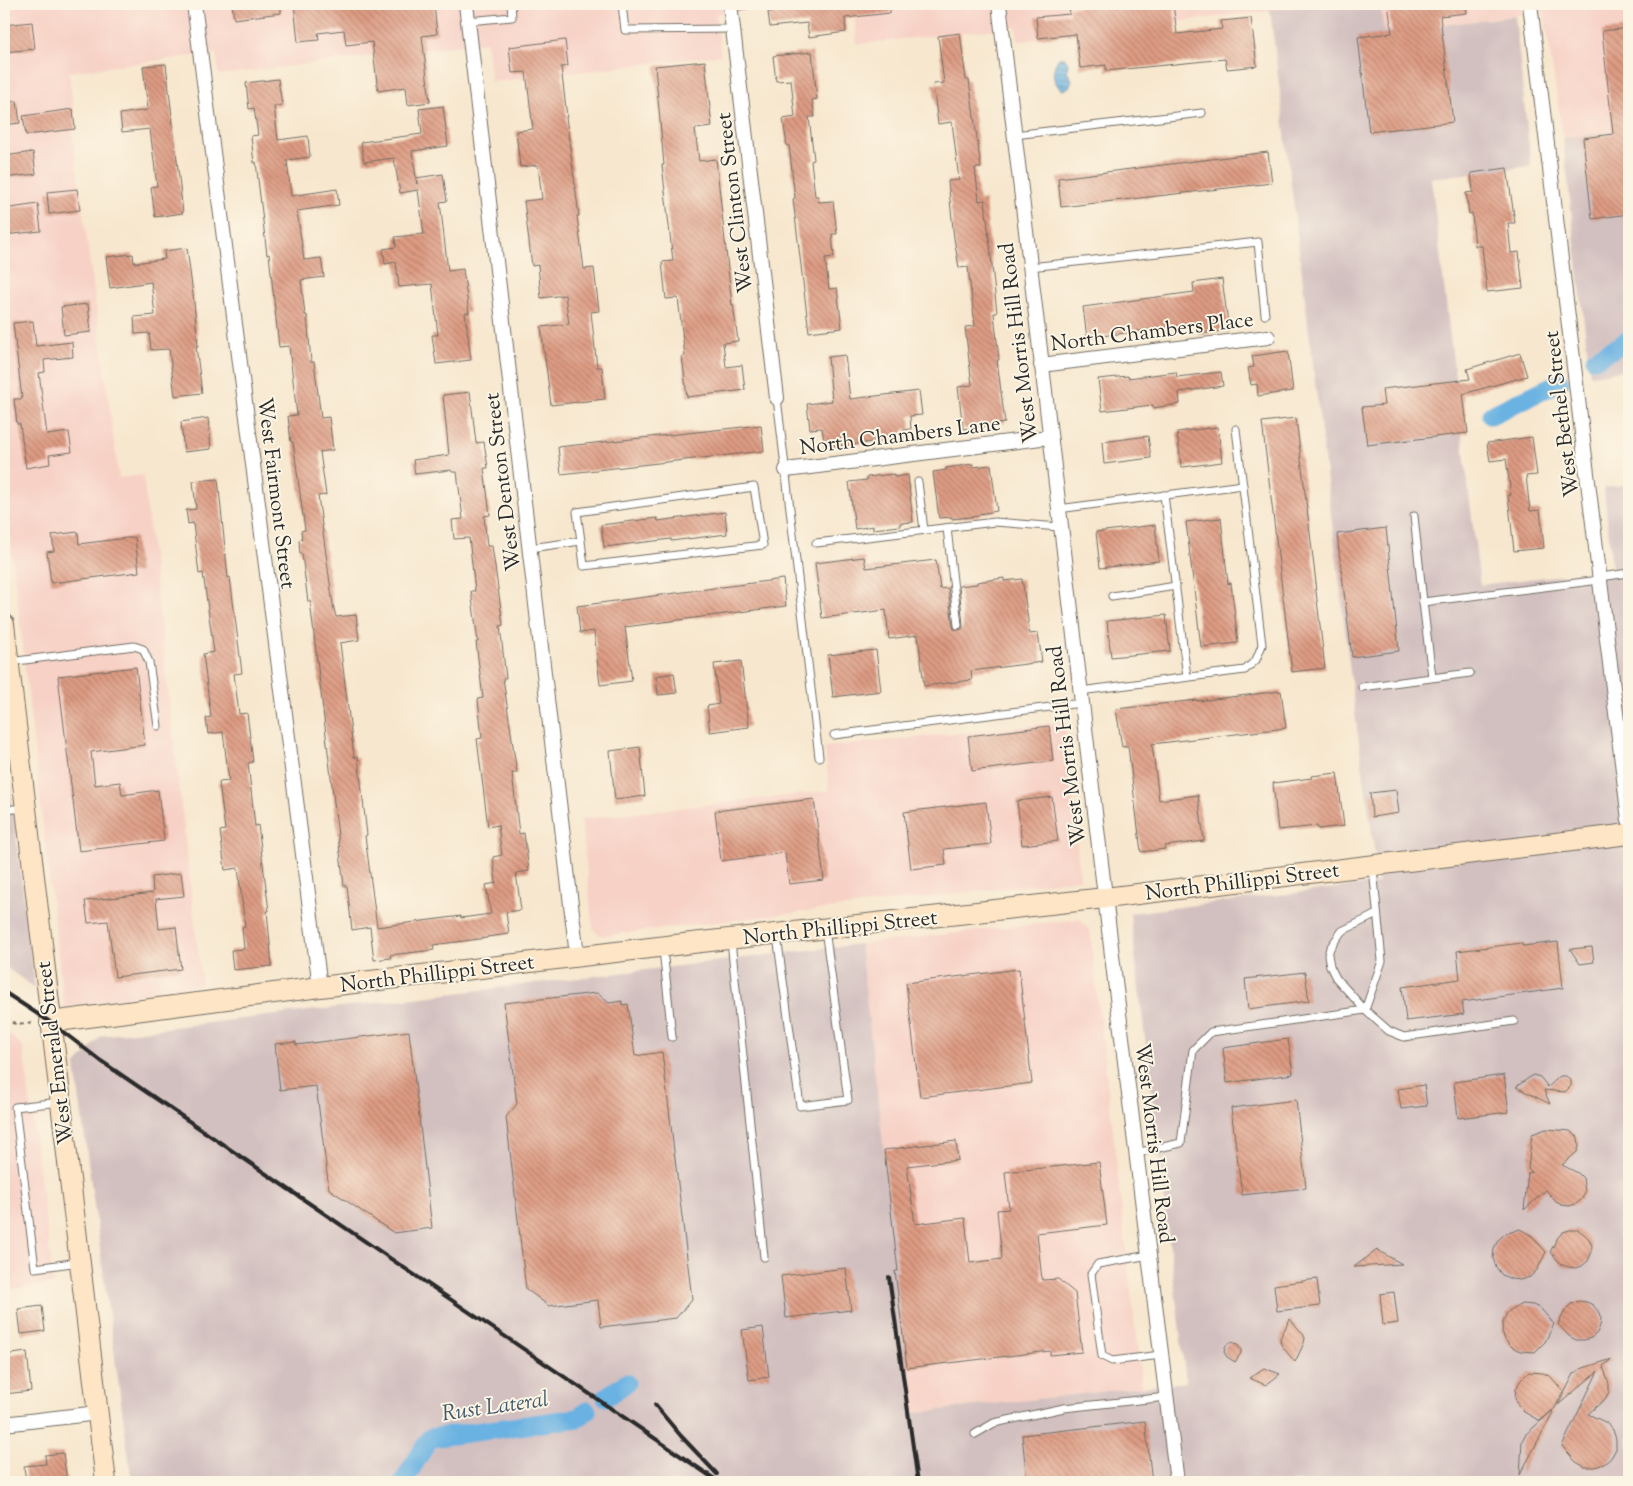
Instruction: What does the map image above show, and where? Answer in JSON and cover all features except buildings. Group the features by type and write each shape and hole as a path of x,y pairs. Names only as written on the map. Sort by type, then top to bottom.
{"street":[{"name":"West Fairmont Street","path":"194,4 320,987"},
{"name":"West Denton Street","path":"466,4 577,956"},
{"name":"West Morris Hill Road","path":"999,4 1049,437 1177,1482"},
{"name":"West Bethel Street","path":"1530,4 1629,820"},
{"name":"West Clinton Street","path":"731,5 777,398"},
{"name":"North Chambers Place","path":"1041,365 1268,337"},
{"name":"North Chambers Lane","path":"786,470 1049,437"},
{"name":"West Emerald Street","path":"4,624 106,1482"},
{"name":"North Phillippi Street","path":"50,1022 577,956 1105,898 1629,834"},
{"path":"4,1424 98,1413"}],"lane":[{"path":"468,21 512,17 511,4"},
{"path":"622,4 625,30 734,29"},
{"path":"731,5 752,4"},
{"path":"1014,135 1202,113"},
{"path":"1030,268 1258,242 1265,315"},
{"path":"777,398 819,758"},
{"path":"834,735 1246,670 1256,660 1262,645 1236,429"},
{"path":"918,482 924,530"},
{"path":"1058,509 1243,485"},
{"path":"754,487 763,545 584,566 581,541 577,512 754,487"},
{"path":"1164,495 1187,678"},
{"path":"1414,516 1432,677"},
{"path":"816,542 995,522 1060,527"},
{"path":"947,528 958,625"},
{"path":"530,548 581,541"},
{"path":"1423,602 1629,573"},
{"path":"1112,596 1176,586"},
{"path":"8,662 134,646 143,649 149,662 158,726"},
{"path":"1362,687 1470,673"},
{"path":"4,810 25,808"},
{"path":"1365,1010 1382,961 1373,865"},
{"path":"1377,914 1342,931 1330,948 1328,955 1330,966 1336,978 1365,1010 1389,1031 1404,1037 1514,1021"},
{"path":"777,934 800,1106 848,1100 825,928"},
{"path":"730,938 764,1257"},
{"path":"663,946 672,1037"},
{"path":"1136,1153 1181,1143 1193,1050 1211,1032 1365,1010"},
{"path":"60,1102 14,1107 34,1268 80,1262"},
{"path":"1149,1255 1098,1264 1091,1274 1092,1283 1102,1356 1112,1361 1161,1355"},
{"path":"976,1434 994,1423 1064,1408 1166,1397"}],"path":[{"path":"4,1021 20,1024 50,1022"}],"shaded area":[{"path":"4,4 786,4 716,14 721,55 491,82 486,42 219,75 216,53 69,72 76,129 72,130 119,478 143,475 202,985 64,1008 4,485"},
{"path":"853,4 1326,4 1018,41 1016,27 857,44"},
{"path":"1326,4 1380,4 1384,32 1515,16 1531,166 1431,178 1480,585 1612,569 1604,488 1629,484 1629,1482 132,1482 75,1066 101,1036 860,944 914,1413 1186,1382 1130,913 1379,883 1357,729 1270,10"},
{"path":"1380,4 1629,4 1629,130 1563,138 1544,12 1383,32"},
{"path":"1629,130 1629,370 1590,375 1563,138"},
{"path":"1065,722 1080,879 601,936 593,929 581,819 829,791 825,747"},
{"path":"4,739 35,988 4,966"},
{"path":"1080,919 1090,931 1142,1387 914,1413 860,944"},
{"path":"4,1029 23,1047 54,1284 4,1290"}],"water":[{"path":"1059,58 1065,58 1068,64 1067,71 1072,80 1069,87 1063,90 1056,83 1053,75"}],"waterway":[{"name":"Rust Lateral","path":"1595,359 1629,340"},
{"name":"Rust Lateral","path":"1491,415 1560,382"},
{"name":"Rust Lateral","path":"606,1397 626,1383"},
{"name":"Rust Lateral","path":"403,1482 430,1438 578,1418 587,1411"}],"railway":[{"path":"4,992 50,1022 101,1061 719,1482"},
{"path":"889,1277 918,1482"},
{"path":"655,1405 717,1474"}]}
